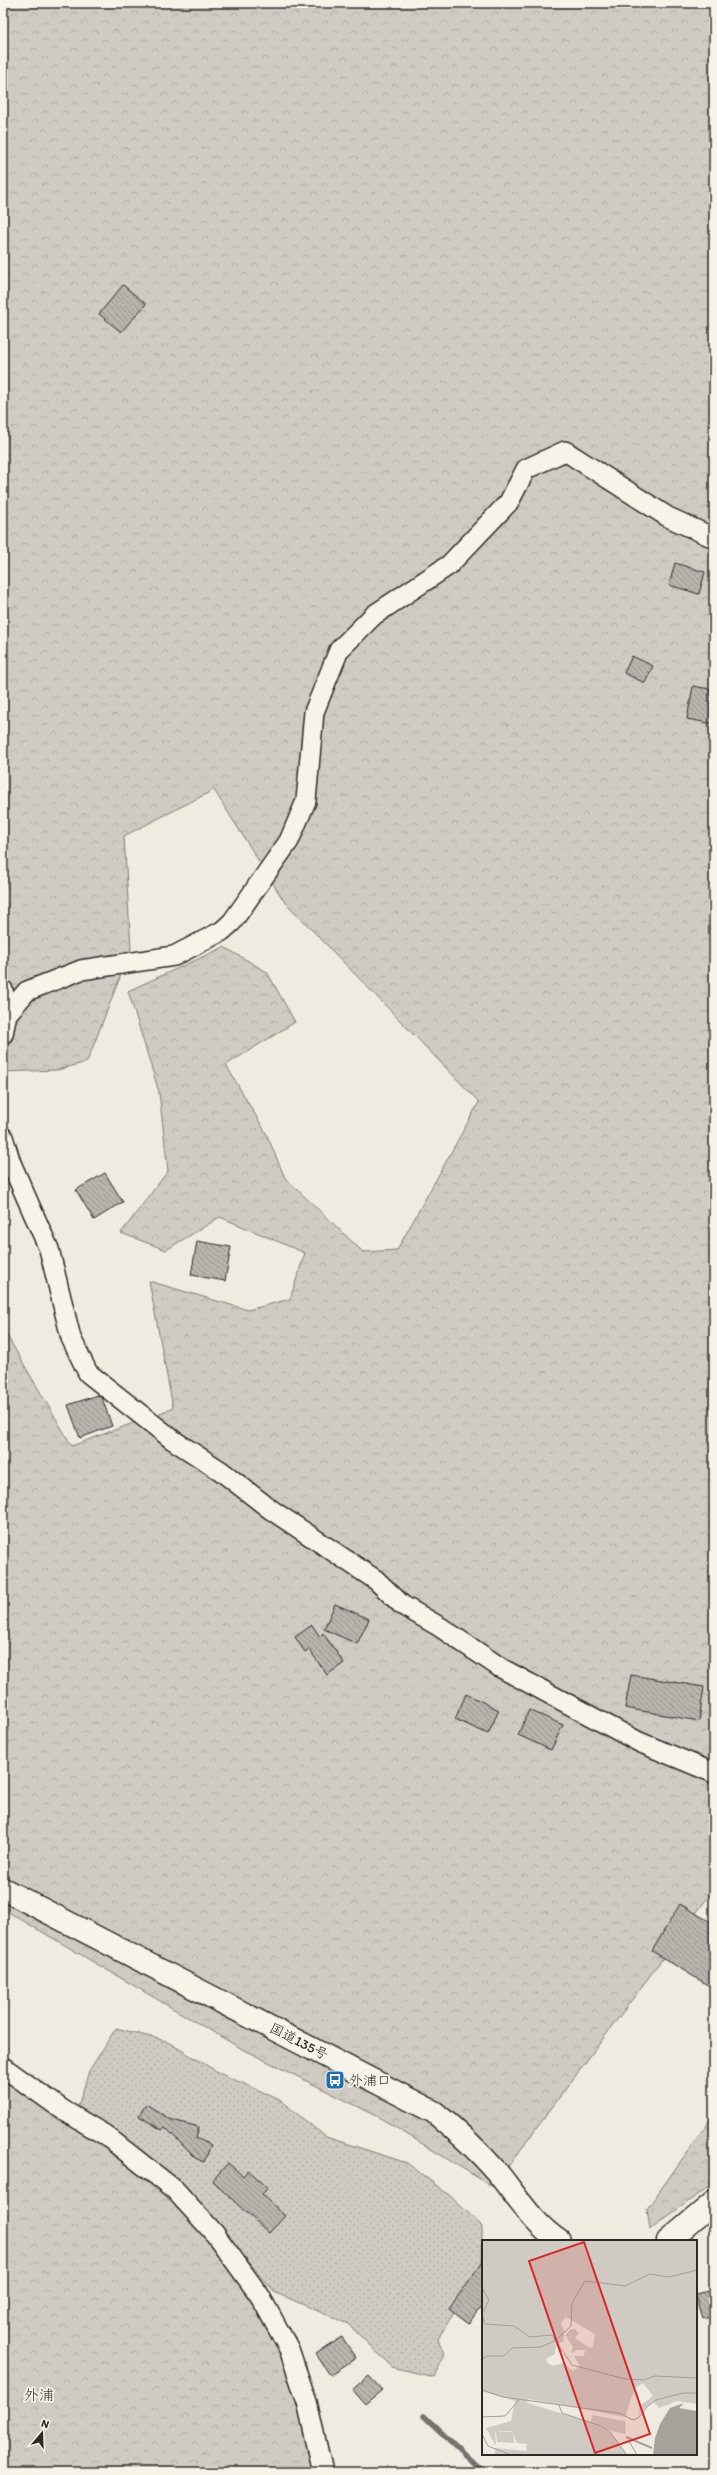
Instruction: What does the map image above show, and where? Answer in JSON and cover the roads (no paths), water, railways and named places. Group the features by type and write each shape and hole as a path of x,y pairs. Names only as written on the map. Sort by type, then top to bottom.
{"highway":[{"name":"国道135号","path":"3,1889 434,2112 466,2139 496,2172 525,2210 549,2234 558,2240"},
{"path":"669,2240 714,2202"}],"street":[{"path":"5,1015 27,991 81,970 174,956 222,931 232,922 289,841 306,801 314,712 340,650 374,615 449,565 510,502 526,469 565,451 668,517 714,538"},
{"path":"3,990 5,1015 3,1034"},
{"path":"3,1137 11,1163 49,1248 70,1338 88,1373 172,1440 221,1471 270,1509 376,1580 402,1605 440,1627 501,1668 639,1742 714,1773"},
{"path":"3,2067 63,2110 111,2140 175,2190 216,2234 260,2296 289,2349 307,2402 323,2472"}],"waterway":[{"path":"424,2416 483,2472"}],"place":[{"name":"外浦口","path":"335,2080"}],"district":[{"name":"外浦","path":"39,2395"}]}
